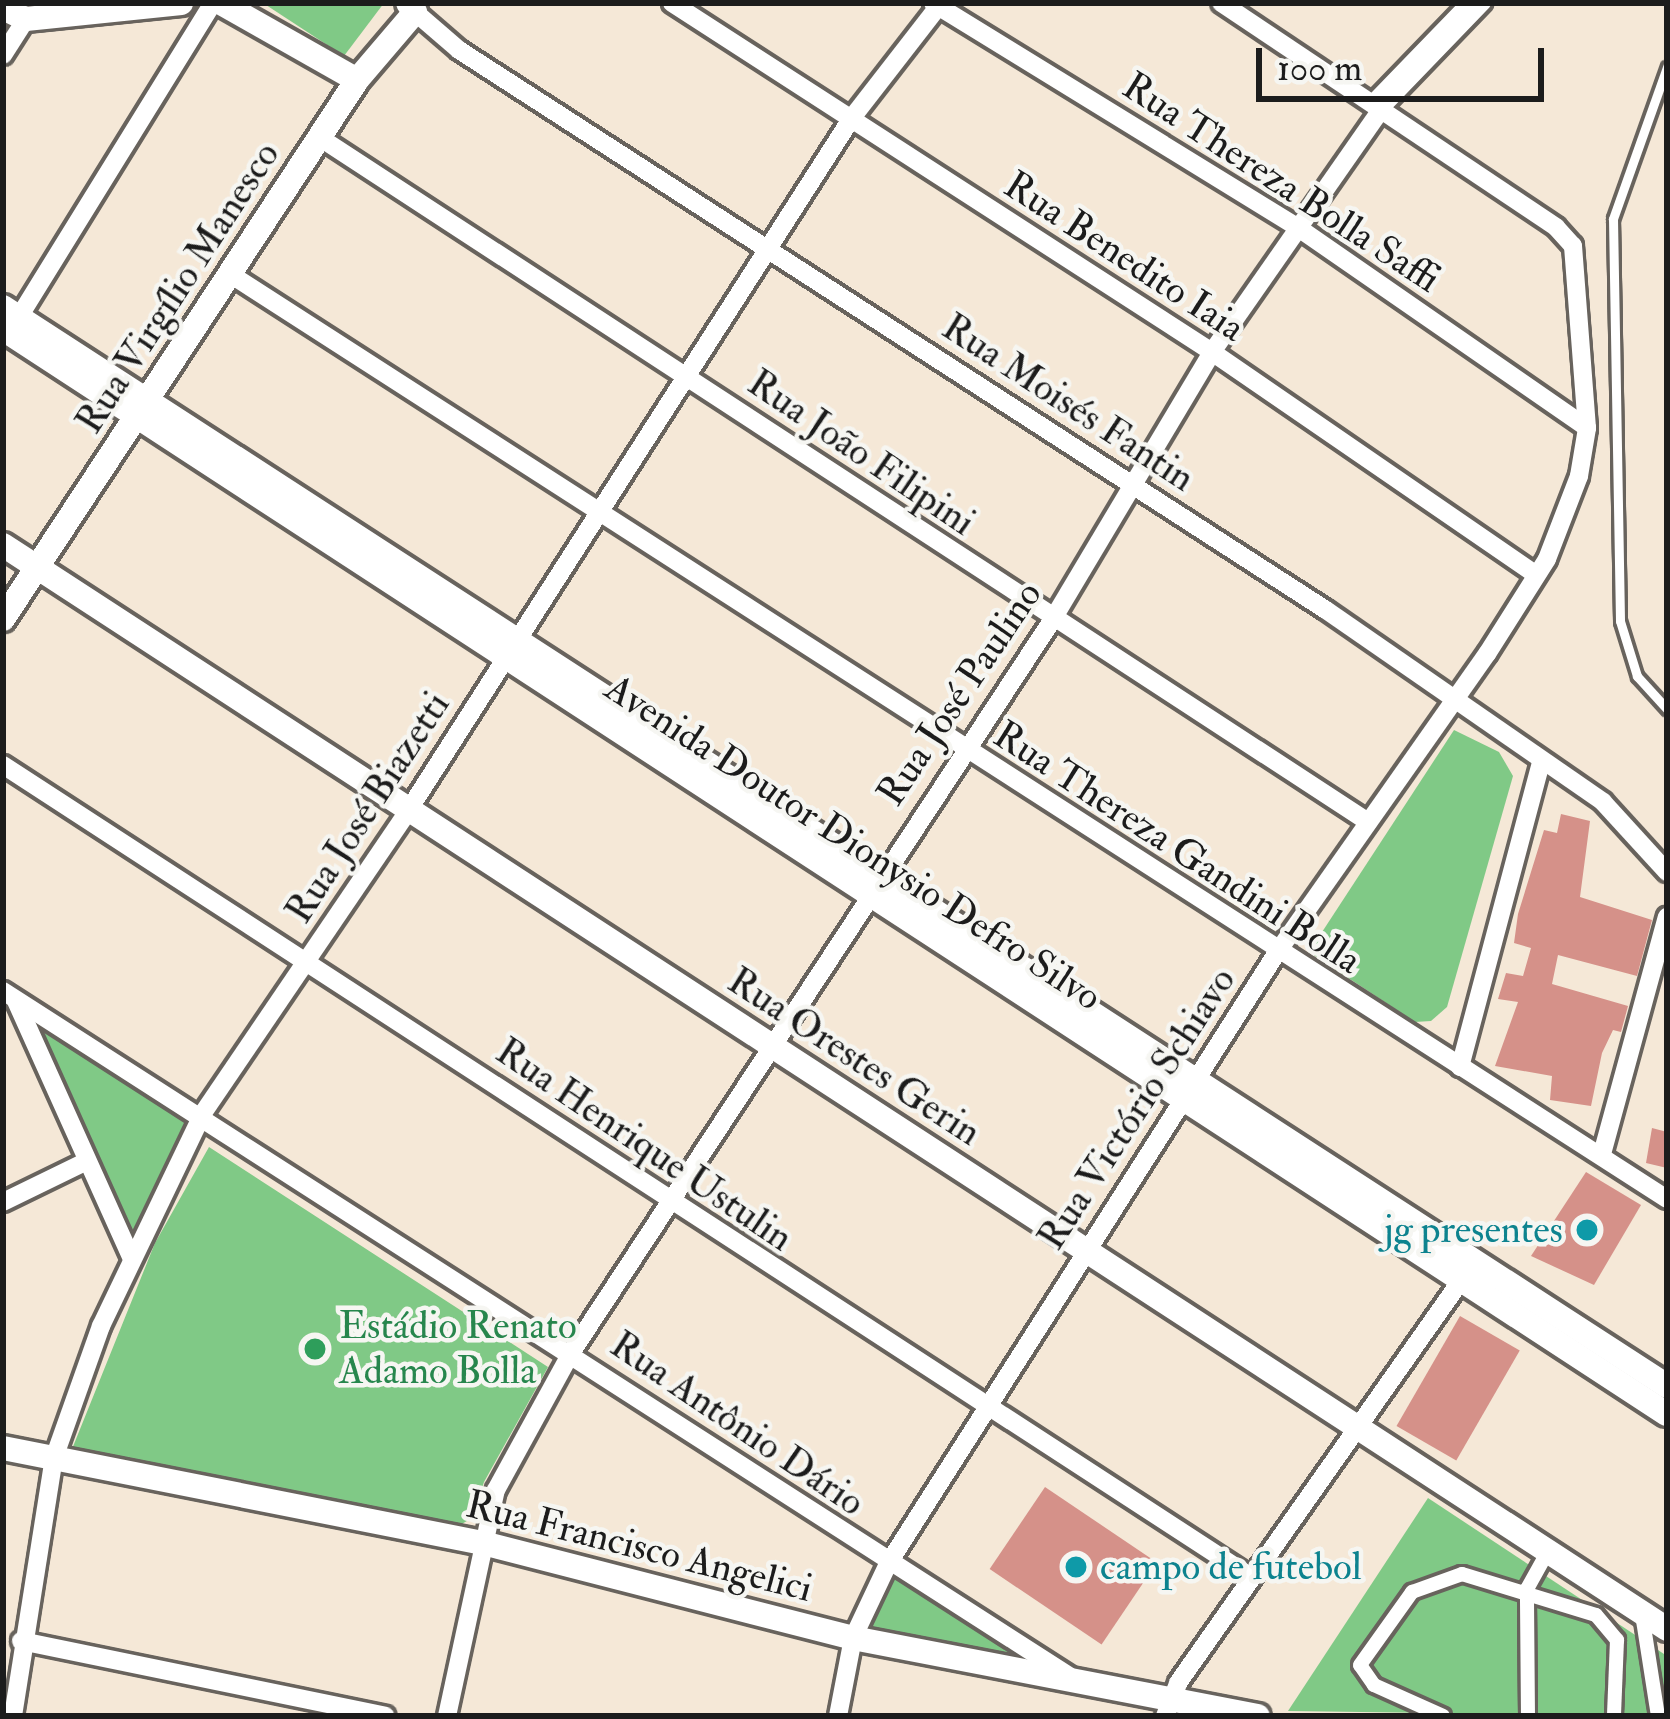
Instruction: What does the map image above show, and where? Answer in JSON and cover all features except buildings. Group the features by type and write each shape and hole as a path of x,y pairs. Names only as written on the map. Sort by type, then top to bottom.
{"street":[{"path":"3,56 18,10 181,3"},
{"path":"8,318 217,3 358,80"},
{"name":"Rua Benedito Iaia","path":"672,3 1212,352 1536,575"},
{"name":"Rua Victório Schiavo","path":"838,1716 853,1638 888,1564 990,1413 1084,1250 1276,954 1454,703 1536,575 1564,523 1587,428 1573,246 1556,227 1221,3"},
{"path":"1376,106 1468,3"},
{"path":"1376,106 1484,3"},
{"name":"Rua José Biazetti","path":"13,1716 21,1641 54,1458 131,1259 202,1113 408,811 851,119 936,5"},
{"name":"Rua Thereza Bolla Saffi","path":"936,5 1300,229 1587,428"},
{"name":"Rua Virgílio Manesco","path":"3,619 319,136 413,6"},
{"name":"Rua Moisés Fantin","path":"413,6 459,50 1134,484 1604,802 1667,872"},
{"name":"Rua José Paulino","path":"447,1716 479,1542 496,1490 571,1353 864,895 1053,619 1212,352 1369,129 1376,106"},
{"name":"Rua João Filipini","path":"319,136 1368,822"},
{"name":"Rua Thereza Gandini Bolla","path":"230,274 598,508 1276,954 1602,1154 1667,1199"},
{"name":"Avenida Doutor Dionysio Defro Silvo","path":"8,318 864,895 1190,1086"},
{"name":"Rua Orestes Gerin","path":"3,545 1667,1629"},
{"name":"Avenida Doutor Dionysio Defro Silvo","path":"509,652 880,872 1667,1414"},
{"path":"1460,1066 1541,762"},
{"name":"Rua Henrique Ustulin","path":"3,765 990,1413 1251,1576"},
{"path":"1602,1154 1667,917"},
{"path":"7,994 131,1259"},
{"name":"Rua Antônio Dário","path":"7,994 202,1113 888,1564 1072,1678"},
{"path":"3,1202 83,1163"},
{"path":"1167,1706 1251,1576 1467,1273"},
{"name":"Avenida Doutor Dionysio Defro Silvo","path":"1467,1273 1667,1386"},
{"name":"Rua Francisco Angelici","path":"3,1448 479,1542 853,1638 1072,1678 1167,1706 1258,1716"},
{"path":"1528,1716 1527,1589 1547,1552"},
{"path":"1443,1716 1374,1685 1360,1665 1412,1592 1462,1574 1527,1589 1596,1615 1618,1640 1614,1716"},
{"path":"1642,1613 1658,1716"},
{"path":"21,1641 385,1716"}],"lane":[{"path":"1667,67 1612,219 1620,622 1637,676 1667,709"},
{"path":"1587,428 1614,426"}],"green space":[{"path":"263,3 384,3 344,56"},
{"path":"1454,730 1499,752 1513,776 1447,1007 1431,1021 1415,1022 1309,952"},
{"path":"35,1022 191,1124 130,1238"},
{"name":"Estádio Renato Adamo Bolla","path":"209,1147 548,1367 484,1482 472,1518 460,1525 72,1449 155,1243"},
{"path":"1428,1498 1667,1656 1667,1716 1288,1711"},
{"path":"887,1573 1050,1671 858,1637"}],"place":[{"name":"jg presentes","path":"1587,1230"},
{"name":"Estádio Renato Adamo Bolla","path":"315,1349"},
{"name":"campo de futebol","path":"1076,1567"}]}
